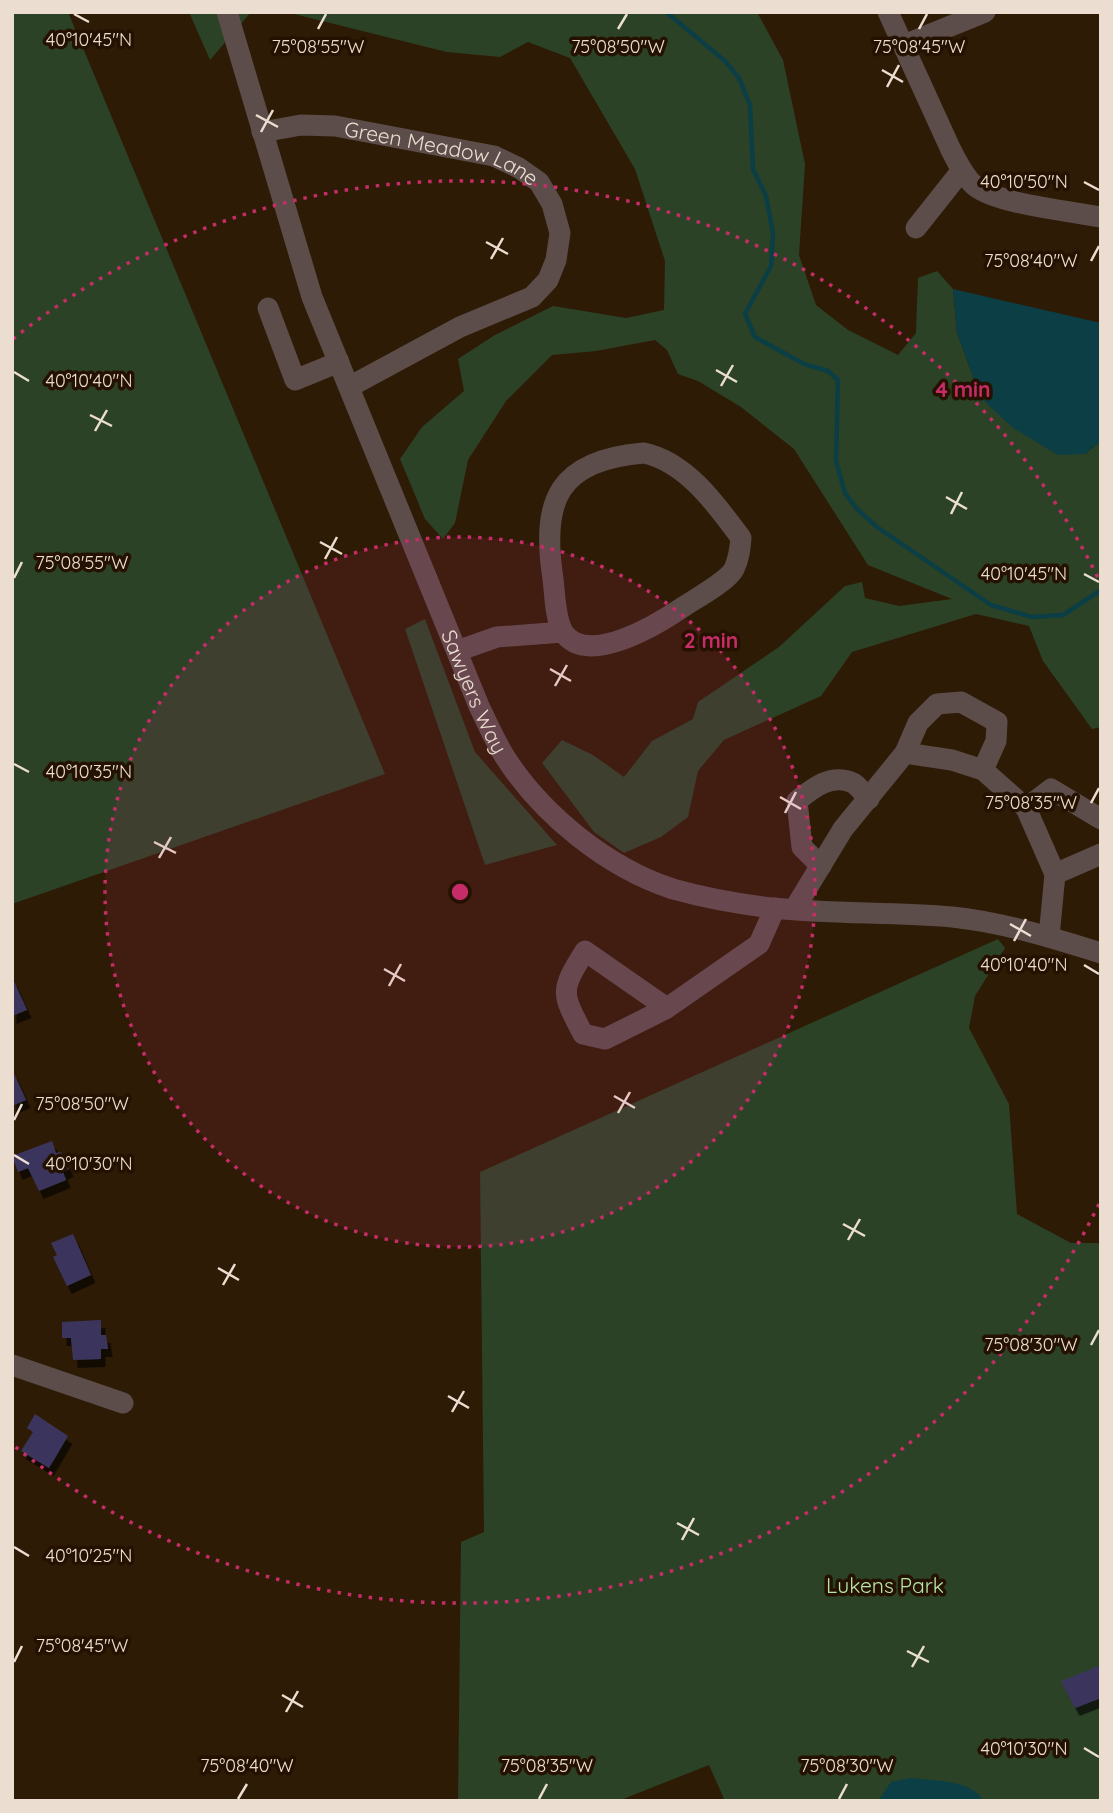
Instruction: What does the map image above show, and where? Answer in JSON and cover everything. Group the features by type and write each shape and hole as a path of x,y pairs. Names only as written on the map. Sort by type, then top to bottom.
{"street":[{"name":"Sawyers Way","path":"228,12 312,297 479,706 505,757 532,793 563,825 615,862 672,888 723,901 785,908 954,917 1049,937 1101,953"},
{"path":"888,12 962,170 975,186 990,194 1101,217"},
{"path":"904,45 985,12"},
{"name":"Green Meadow Lane","path":"262,132 301,125 335,126 494,156 519,168 539,183 552,204 560,233 556,260 548,280 532,297 460,327 349,387"},
{"path":"916,228 962,170"},
{"path":"268,307 295,380 339,362"},
{"path":"457,651 498,637 564,632 576,641 594,647 611,644 666,619 733,572 739,557 741,538 725,516 679,467 662,457 644,453 625,454 579,470 566,482 555,500 549,518 547,545 558,613 564,632"},
{"path":"667,1008 585,951 568,979 566,1002 583,1034 605,1039 667,1008 759,944 821,866 843,829 905,753 918,723 937,704 961,702 997,722 996,741 983,770"},
{"path":"905,753 952,760 983,770 1026,808 1055,874 1049,937"},
{"path":"821,866 802,846 797,801 815,786 832,780 853,783 869,799"},
{"path":"1026,808 1051,789 1101,820"},
{"path":"1055,874 1101,854"},
{"path":"12,1365 123,1403"}],"green space":[{"path":"12,12 68,12 385,774 12,904"},
{"path":"189,12 251,12 210,60"},
{"path":"286,12 757,12 783,60 805,164 799,255 816,305 848,330 898,355 916,333 918,278 937,271 953,289 957,333 981,398 1085,454 1101,441 1101,727 1092,729 1043,661 1029,626 976,614 852,652 821,696 724,740 698,771 688,817 661,837 624,853 594,832 542,763 562,740 593,755 624,777 652,741 693,719 698,702 779,647 845,586 862,582 865,598 899,606 952,599 868,565 794,449 741,407 698,381 678,374 667,350 655,340 596,351 552,355 506,401 468,460 455,523 443,539 425,519 400,459 422,427 464,391 458,359 495,335 553,306 626,318 664,310 665,261 635,169 570,58 528,42 500,57 447,52"},
{"path":"425,619 475,752 557,845 485,865 405,629"},
{"name":"Lukens Park","path":"998,939 1005,948 975,996 969,1028 1009,1104 1017,1214 1071,1243 1098,1243 1101,1247 1101,1801 725,1801 709,1765 618,1801 458,1801 461,1542 484,1532 480,1172"}],"water":[{"path":"953,289 1101,323 1101,441 1085,454 1058,455 1013,428 981,398 957,333"},
{"path":"911,1778 961,1785 978,1794 984,1801 878,1801 891,1782"}],"building":[{"path":"12,977 27,1010 12,1016"},
{"path":"12,1069 26,1100 12,1106"},
{"path":"52,1141 56,1153 61,1152 69,1169 63,1172 66,1180 39,1191 28,1168 18,1172 12,1156"},
{"path":"73,1234 91,1275 67,1286 53,1257 57,1255 51,1243"},
{"path":"101,1320 101,1335 106,1335 108,1349 101,1349 101,1359 73,1360 71,1338 62,1338 62,1322"},
{"path":"35,1414 68,1436 49,1468 21,1451 33,1432 27,1428"},
{"path":"1101,1665 1101,1698 1075,1708 1061,1681"}],"waterway":[{"path":"666,12 725,61 739,78 750,105 753,169 766,196 773,234 771,266 745,314 755,337 804,364 828,371 838,380 836,461 845,493 857,509 877,527 991,605 1032,617 1063,615 1101,590"}]}
